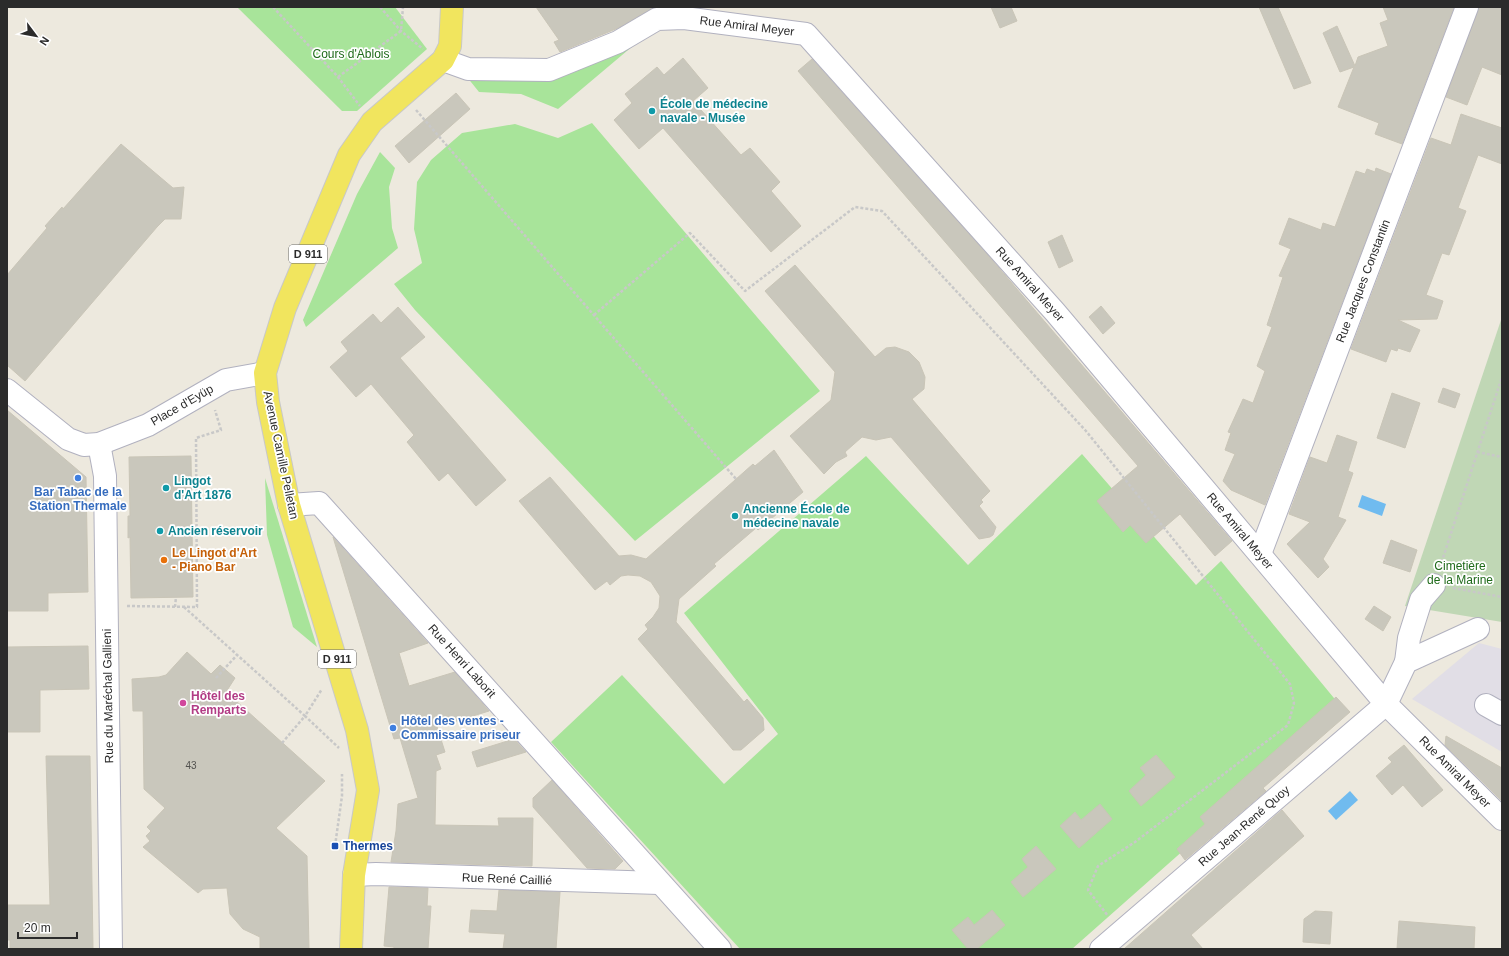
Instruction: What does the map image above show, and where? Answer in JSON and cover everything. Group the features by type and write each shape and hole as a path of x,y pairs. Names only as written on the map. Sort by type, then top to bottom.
{"main road":[{"name":"Avenue Camille Pelletan","path":"351,949 354,875 368,790 357,730 290,505 268,402 266,373 285,308 349,155 372,122 443,60 450,46 452,7"}],"street":[{"name":"Rue Jacques Constantin","path":"1260,554 1466,7"},
{"name":"Rue Amiral Meyer","path":"443,60 468,69 549,70 618,42 657,19 684,18 806,34 1055,312 1386,704 1502,819"},
{"name":"Place d'Eyüp","path":"99,444 148,425 191,402 209,389 226,380 266,373"},
{"path":"7,390 68,439 84,445 99,444"},
{"name":"Rue du Maréchal Gallieni","path":"99,444 105,476 111,949"},
{"name":"Rue Henri Laborit","path":"290,505 319,503 659,883 720,949"},
{"path":"1386,704 1406,662 1409,638 1421,600 1434,585"},
{"path":"1406,662 1478,629"},
{"name":"Rue Jean-René Quoy","path":"1101,949 1386,704"},
{"name":"Rue René Caillié","path":"354,875 376,874 659,883"}],"path":[{"path":"273,7 338,77 372,122"},
{"path":"380,7 400,31 420,47 443,60"},
{"path":"338,77 400,31 403,7"},
{"path":"403,95 736,479"},
{"path":"594,315 690,233 745,291 855,207 882,211 1086,431 1290,684 1294,703 1288,725 1135,842 1098,866 1088,890 1121,931"},
{"path":"1502,377 1434,585 1502,597"},
{"path":"106,606 198,607 196,438 221,430 209,389"},
{"path":"1478,452 1502,457"},
{"path":"192,525 197,525"},
{"path":"175,607 176,597"},
{"path":"184,607 342,751"},
{"path":"216,678 237,655"},
{"path":"282,743 305,716 325,683 342,677"},
{"path":"335,846 342,796 342,766"}],"shaded area":[{"path":"1479,643 1502,649 1502,752 1412,699"}],"green space":[{"name":"Cours d'Ablois","path":"237,7 395,7 427,49 357,111 342,111"},
{"path":"653,29 558,109 521,94 479,92 467,77 561,74"},
{"path":"592,123 820,391 635,541 415,310 394,284 422,263 414,229 417,182 431,160 462,133 515,124 558,138"},
{"path":"380,152 395,168 389,187 392,228 398,248 306,327 303,320 357,194"},
{"name":"Cimetière de la Marine","path":"1502,317 1502,622 1405,606"},
{"path":"1082,454 1196,585 1221,561 1343,709 1072,949 740,949 551,742 622,675 724,784 778,734 684,613 866,456 968,565"},
{"path":"265,478 317,647 293,627 267,535"}],"water":[{"path":"1362,495 1386,504 1382,516 1358,507"},
{"path":"1350,791 1358,800 1336,820 1328,811"}],"building":[{"path":"536,7 654,7 618,28 560,52 554,42 559,40"},
{"path":"991,7 1011,7 1017,21 1000,28"},
{"path":"1259,7 1278,7 1311,83 1294,89"},
{"path":"1383,7 1454,7 1402,144 1375,134 1379,123 1338,107 1354,67 1340,72 1323,33 1337,26 1355,66 1358,57 1388,46 1380,23 1388,20"},
{"path":"1479,7 1502,7 1502,75 1482,67 1467,105 1446,97"},
{"path":"683,58 708,88 693,101 741,155 750,148 780,182 771,191 801,226 771,252 663,128 639,149 614,120 632,103 625,94 657,67 664,75"},
{"path":"812,59 987,254 1232,541 1215,556 1180,514 1146,543 1130,525 1123,532 1097,501 1138,466 798,71"},
{"path":"456,93 470,109 409,163 395,146"},
{"path":"1461,114 1502,128 1502,164 1478,155 1458,208 1466,211 1449,255 1442,253 1426,295 1443,301 1437,319 1398,320 1420,330 1410,352 1398,348 1397,351 1391,349 1386,362 1351,349 1431,138 1451,145"},
{"path":"121,144 173,188 184,187 181,219 165,219 157,227 25,381 7,365 7,275 47,228 45,226 62,207 63,209"},
{"path":"1376,168 1391,174 1265,505 1231,490 1223,481 1235,454 1225,450 1231,433 1228,432 1243,399 1253,403 1265,371 1257,366 1272,327 1267,325 1283,277 1279,276 1291,249 1279,244 1289,218 1321,230 1323,223 1335,227 1356,171 1365,174 1367,169 1375,172"},
{"path":"1062,235 1073,261 1059,268 1048,242"},
{"path":"795,265 875,357 886,348 895,347 909,352 919,362 925,377 924,389 912,399 990,491 981,500 983,502 979,506 996,527 993,535 979,539 891,437 876,440 862,437 845,452 847,456 836,462 824,474 790,436 831,400 835,372 765,291"},
{"path":"1101,306 1115,323 1103,334 1089,317"},
{"path":"398,307 425,337 400,358 506,480 476,506 448,473 439,481 407,442 414,435 371,384 356,397 330,367 348,351 341,342 373,314 381,323"},
{"path":"1443,388 1460,394 1455,408 1438,402"},
{"path":"1392,393 1420,403 1405,448 1377,438"},
{"path":"7,410 86,477 88,592 48,593 48,611 7,611"},
{"path":"1337,435 1357,442 1348,471 1353,473 1338,517 1346,520 1323,559 1329,567 1318,578 1287,544 1310,522 1289,514 1310,457 1327,463"},
{"path":"774,450 803,492 758,530 756,528 714,564 716,566 679,599 676,622 744,702 747,699 763,718 764,730 741,750 733,750 638,639 648,629 645,625 659,608 660,596 651,582 640,576 621,576 610,585 607,581 595,590 519,501 550,477 619,556 631,555 646,559 753,464 755,466"},
{"name":"Ancien réservoir","path":"191,456 193,597 131,598 130,537 128,538 128,516 130,516 129,457"},
{"path":"333,537 428,643 399,653 409,686 455,672 489,711 437,727 445,752 436,755 441,769 436,771 435,825 499,826 498,818 533,818 532,866 391,862 396,831 398,804 418,798 400,738 394,739"},
{"path":"1391,540 1417,550 1410,572 1383,563"},
{"path":"1374,606 1391,617 1383,631 1365,619"},
{"path":"88,646 89,689 40,690 40,732 7,732 7,647"},
{"path":"187,652 211,674 220,665 235,678 226,692 325,781 276,828 307,856 309,949 260,949 260,937 243,929 230,914 227,888 203,889 198,893 143,847 150,841 146,836 151,831 147,827 165,808 144,789 143,711 133,711 132,679 166,675"},
{"path":"1336,697 1350,712 1263,788 1266,791 1185,860 1177,849 1205,824 1200,817"},
{"path":"1446,736 1502,768 1502,801 1445,745"},
{"path":"514,739 526,752 477,767 472,752"},
{"path":"1404,745 1443,790 1422,807 1403,785 1392,795 1376,776 1392,762 1388,758"},
{"path":"1156,755 1175,777 1141,806 1129,791 1146,775 1140,768"},
{"path":"46,756 90,756 93,949 10,948 10,940 7,940 8,905 50,905"},
{"path":"552,780 623,861 615,869 587,868 533,807 533,798"},
{"path":"1100,804 1112,819 1079,848 1060,826 1075,812 1081,820"},
{"path":"1282,810 1304,836 1191,935 1203,949 1124,949"},
{"path":"1036,846 1056,869 1023,897 1011,882 1028,867 1022,859"},
{"path":"389,887 428,888 427,906 431,906 428,949 394,949 394,947 384,946"},
{"path":"499,890 560,892 556,949 503,949 505,934 469,932 471,910 497,911"},
{"path":"992,910 1005,925 977,949 968,949 952,930 968,917 974,925"},
{"path":"1315,911 1332,912 1330,944 1303,942 1304,919"},
{"path":"1399,921 1475,927 1474,949 1397,949"}],"place":[{"name":"École de médecine navale - Musée","path":"652,111"},
{"name":"Bar Tabac de la Station Thermale","path":"78,478"},
{"name":"Lingot d'Art 1876","path":"166,488"},
{"name":"Ancienne École de médecine navale","path":"735,516"},
{"name":"Ancien réservoir","path":"160,531"},
{"name":"Le Lingot d'Art - Piano Bar","path":"164,560"},
{"name":"Hôtel des Remparts","path":"183,703"},
{"name":"Hôtel des ventes - Commissaire priseur","path":"393,728"},
{"name":"Thermes","path":"335,846"}]}
